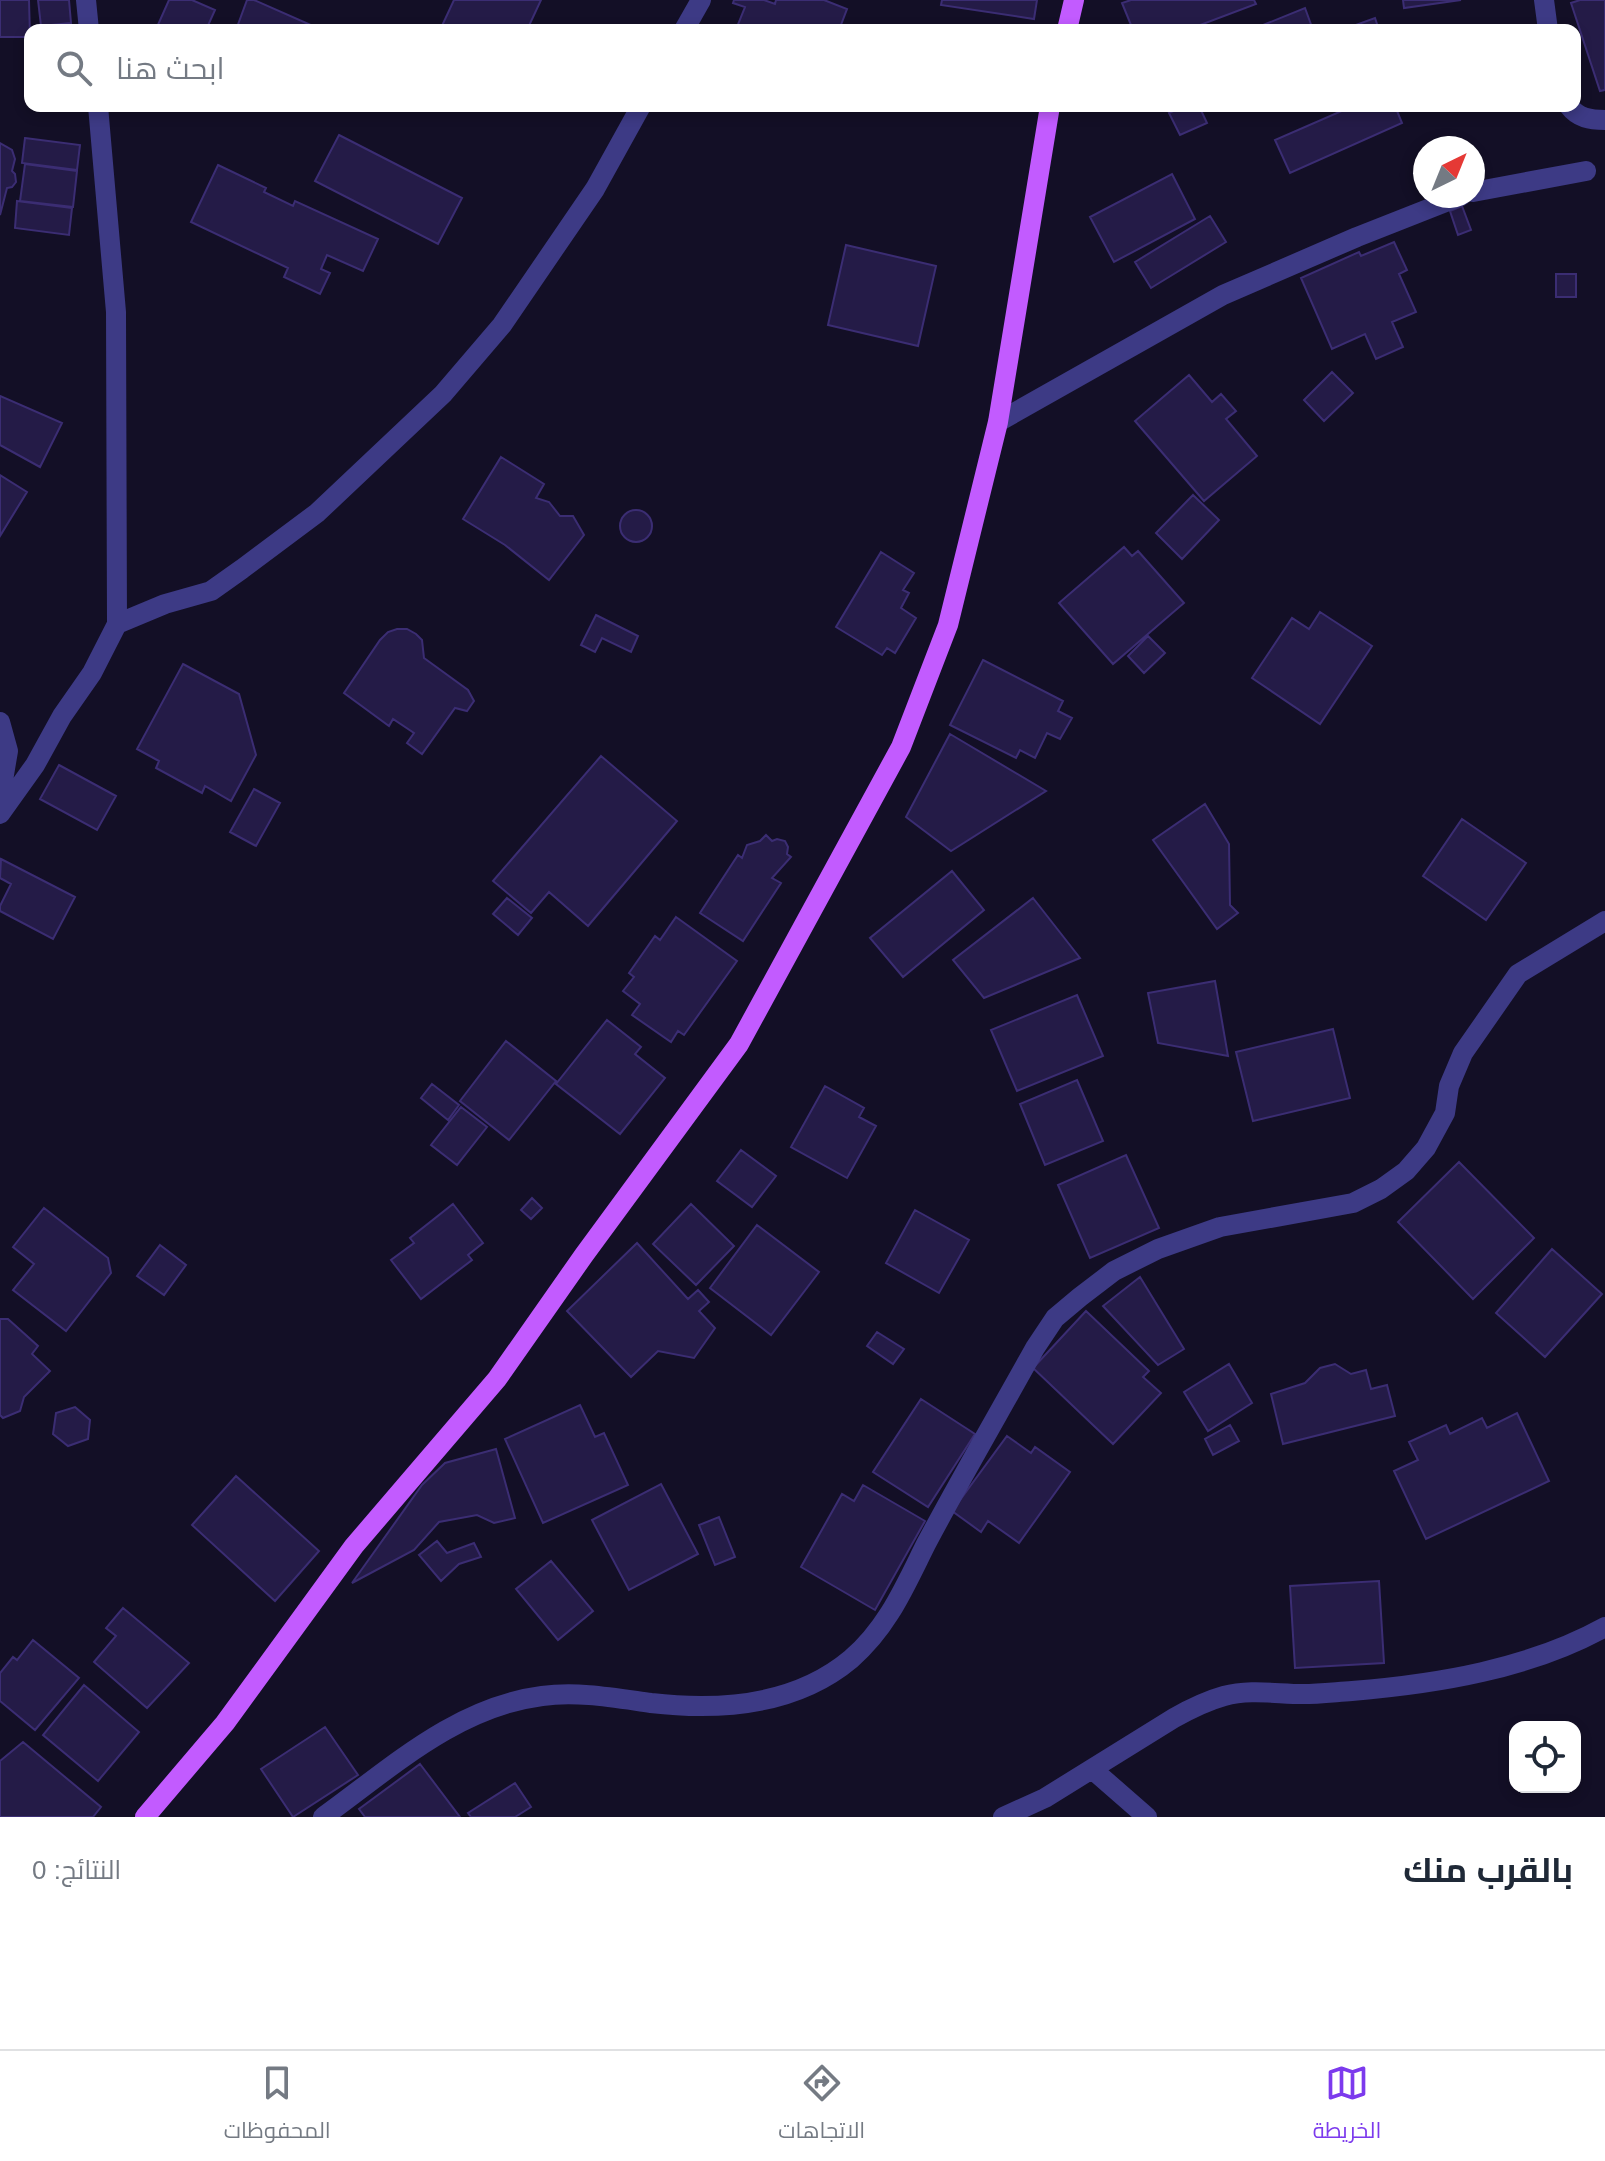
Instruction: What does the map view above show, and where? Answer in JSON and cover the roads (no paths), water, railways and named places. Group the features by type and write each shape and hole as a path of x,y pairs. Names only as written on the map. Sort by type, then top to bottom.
{"main road":[{"path":"1068,24 1074,0"},
{"path":"145,1817 225,1723 354,1546 497,1379 739,1044 901,747 948,625 998,422 1049,112"}],"street":[{"path":"86,0 88,24"},
{"path":"687,24 701,0"},
{"path":"1544,0 1547,24"},
{"path":"0,814 35,765 62,716 92,673 117,624 116,312 99,112"},
{"path":"117,624 165,604 211,591 317,513 443,394 502,325 595,189 638,112"},
{"path":"1574,112 1592,120 1605,120"},
{"path":"1485,190 1586,171"},
{"path":"998,422 1223,295 1431,208"},
{"path":"0,722 8,751 0,798"},
{"path":"323,1817 443,1731 493,1706 544,1695 594,1695 689,1707 745,1705 789,1694 816,1682 850,1660 874,1637 899,1601 926,1545 1035,1348 1055,1318 1114,1271 1158,1249 1220,1227 1353,1203 1406,1171 1426,1148 1445,1113 1449,1086 1463,1053 1518,974 1605,921"},
{"path":"1003,1817 1045,1798 1185,1712 1226,1695 1354,1691 1477,1673 1539,1657 1605,1627"},
{"path":"1092,1769 1147,1817"}]}
